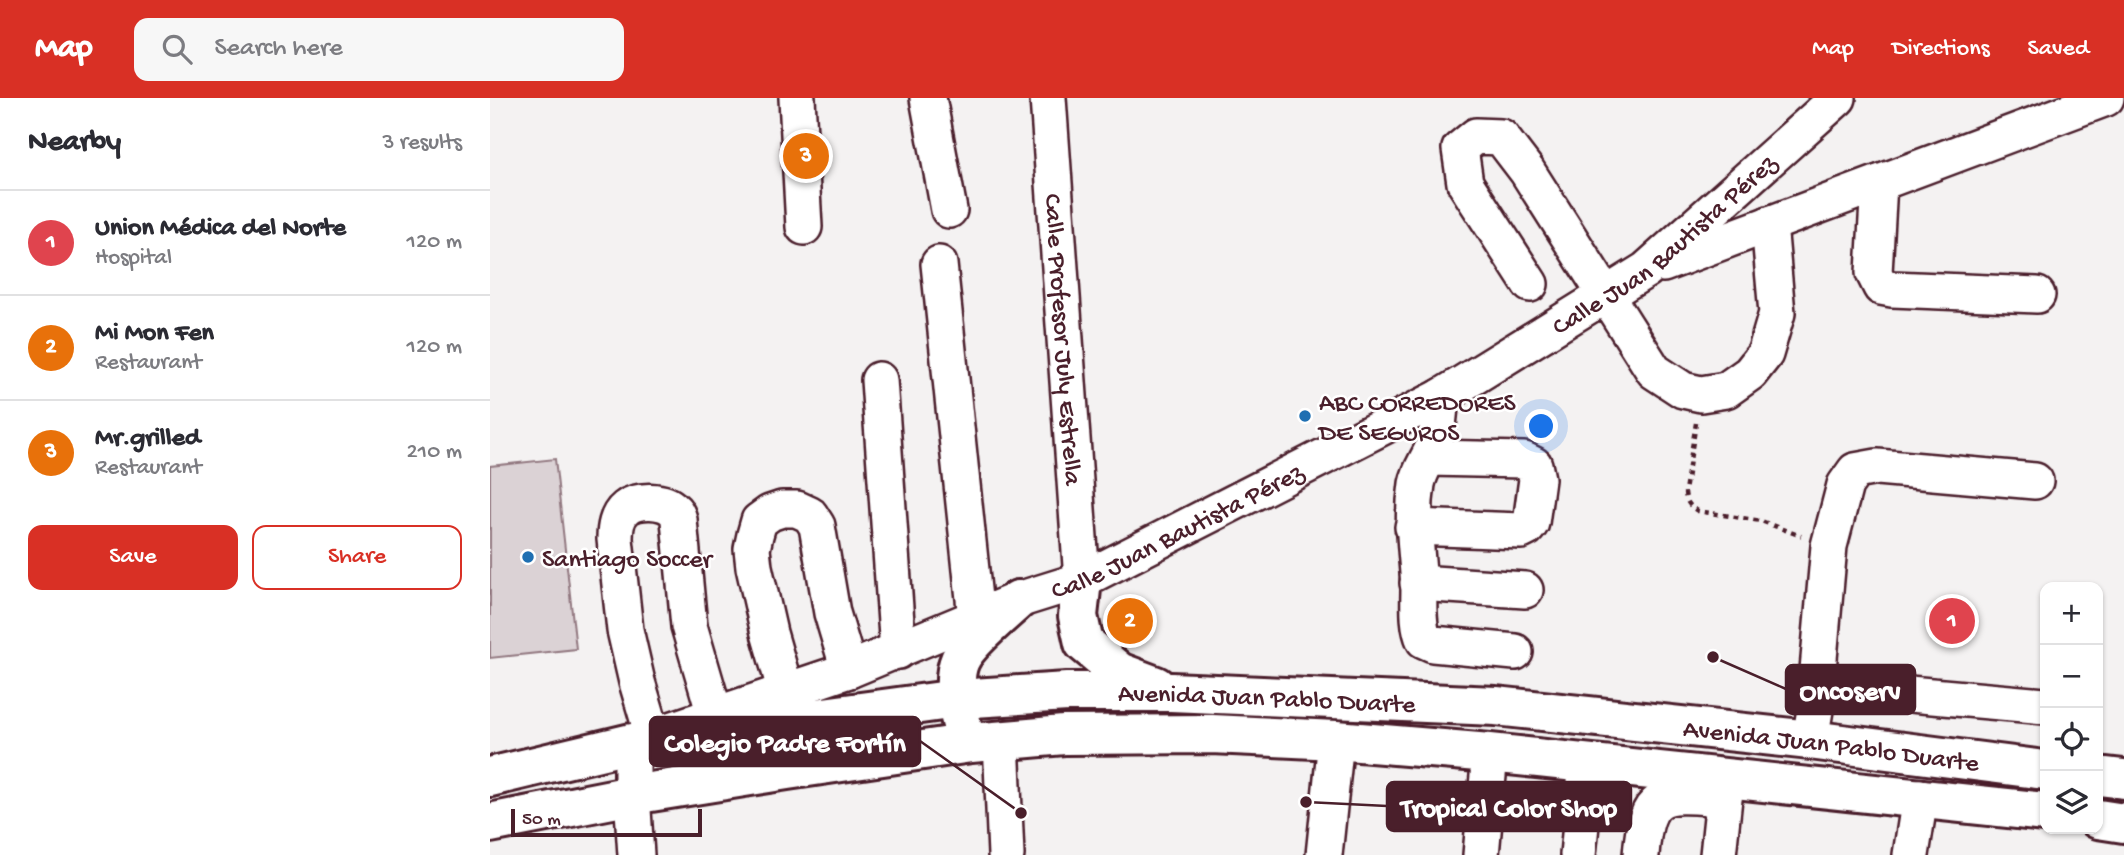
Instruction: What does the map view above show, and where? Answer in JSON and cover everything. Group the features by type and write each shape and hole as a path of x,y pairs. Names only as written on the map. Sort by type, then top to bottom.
{"main road":[{"path":"1064,735 1067,691 1084,643 1078,616 1082,580"},
{"path":"986,741 964,731 960,719 956,678 960,660 971,645 1017,600"},
{"path":"1084,643 1119,672 1171,692"},
{"name":"Avenida Juan Pablo Duarte","path":"490,777 643,740 957,699 1067,691 1171,692 1496,706 1810,740 2040,769"},
{"name":"Avenida Juan Pablo Duarte","path":"490,823 632,794 986,741 1064,735 1212,734 1336,740 1587,763 1725,788 1920,797 2040,811"},
{"path":"2103,777 2124,779"},
{"path":"2103,820 2124,822"}],"street":[{"path":"796,98 804,227"},
{"path":"928,98 949,210"},
{"name":"Calle Profesor July Estrella","path":"1048,98 1082,580"},
{"name":"Calle Juan Bautista Pérez","path":"643,740 849,670 1017,600 1082,580 1441,397 1646,270 1838,98"},
{"path":"1646,270 2106,98"},
{"path":"1530,284 1465,183 1460,149 1476,136 1501,138 1527,171 1654,371 1683,390 1701,394 1727,390 1750,373 1765,354 1777,313 1769,225"},
{"path":"1879,184 1874,273 1881,286 2037,295"},
{"path":"939,264 976,618"},
{"path":"879,380 898,651"},
{"path":"1441,397 1435,442 1429,458 1420,470 1413,527 1420,632 1424,640 1433,644 1515,652"},
{"path":"1413,527 1521,531 1531,523 1537,479 1534,465 1524,460 1429,458"},
{"path":"1810,740 1819,686 1818,670 1829,546 1845,485 1856,471 1877,467 2035,481"},
{"path":"636,855 632,794 643,740 637,682 625,630 615,540 615,526 626,508 651,502 665,504 675,510 680,520 689,626 715,715"},
{"path":"786,691 769,633 752,549 759,521 782,509 797,509 810,515 817,526 832,612 849,670"},
{"path":"1418,583 1525,590"},
{"path":"1819,686 2040,706"},
{"path":"1324,855 1336,740"},
{"path":"986,741 1006,855"},
{"path":"1481,855 1490,753"},
{"path":"1578,855 1587,763"},
{"path":"1641,855 1645,821 1656,802 1666,797 1697,796 1725,788 1718,855"},
{"path":"1911,855 1920,797"}],"path":[{"path":"1701,394 1685,491 1688,503 1698,511 1760,521 1829,546"}],"shaded area":[{"name":"Santiago Soccer","path":"555,459 576,649 490,658 490,466"}],"place":[{"name":"Mr.grilled","path":"806,156"},
{"name":"ABC CORREDORES DE SEGUROS","path":"1305,416"},
{"name":"Santiago Soccer","path":"528,557"},
{"name":"Mi Mon Fen","path":"1130,621"},
{"name":"Union Médica del Norte","path":"1952,621"},
{"name":"Oncoserv","path":"1713,657"},
{"name":"Tropical Color Shop","path":"1306,802"},
{"name":"Colegio Padre Fortín","path":"1021,813"}]}
